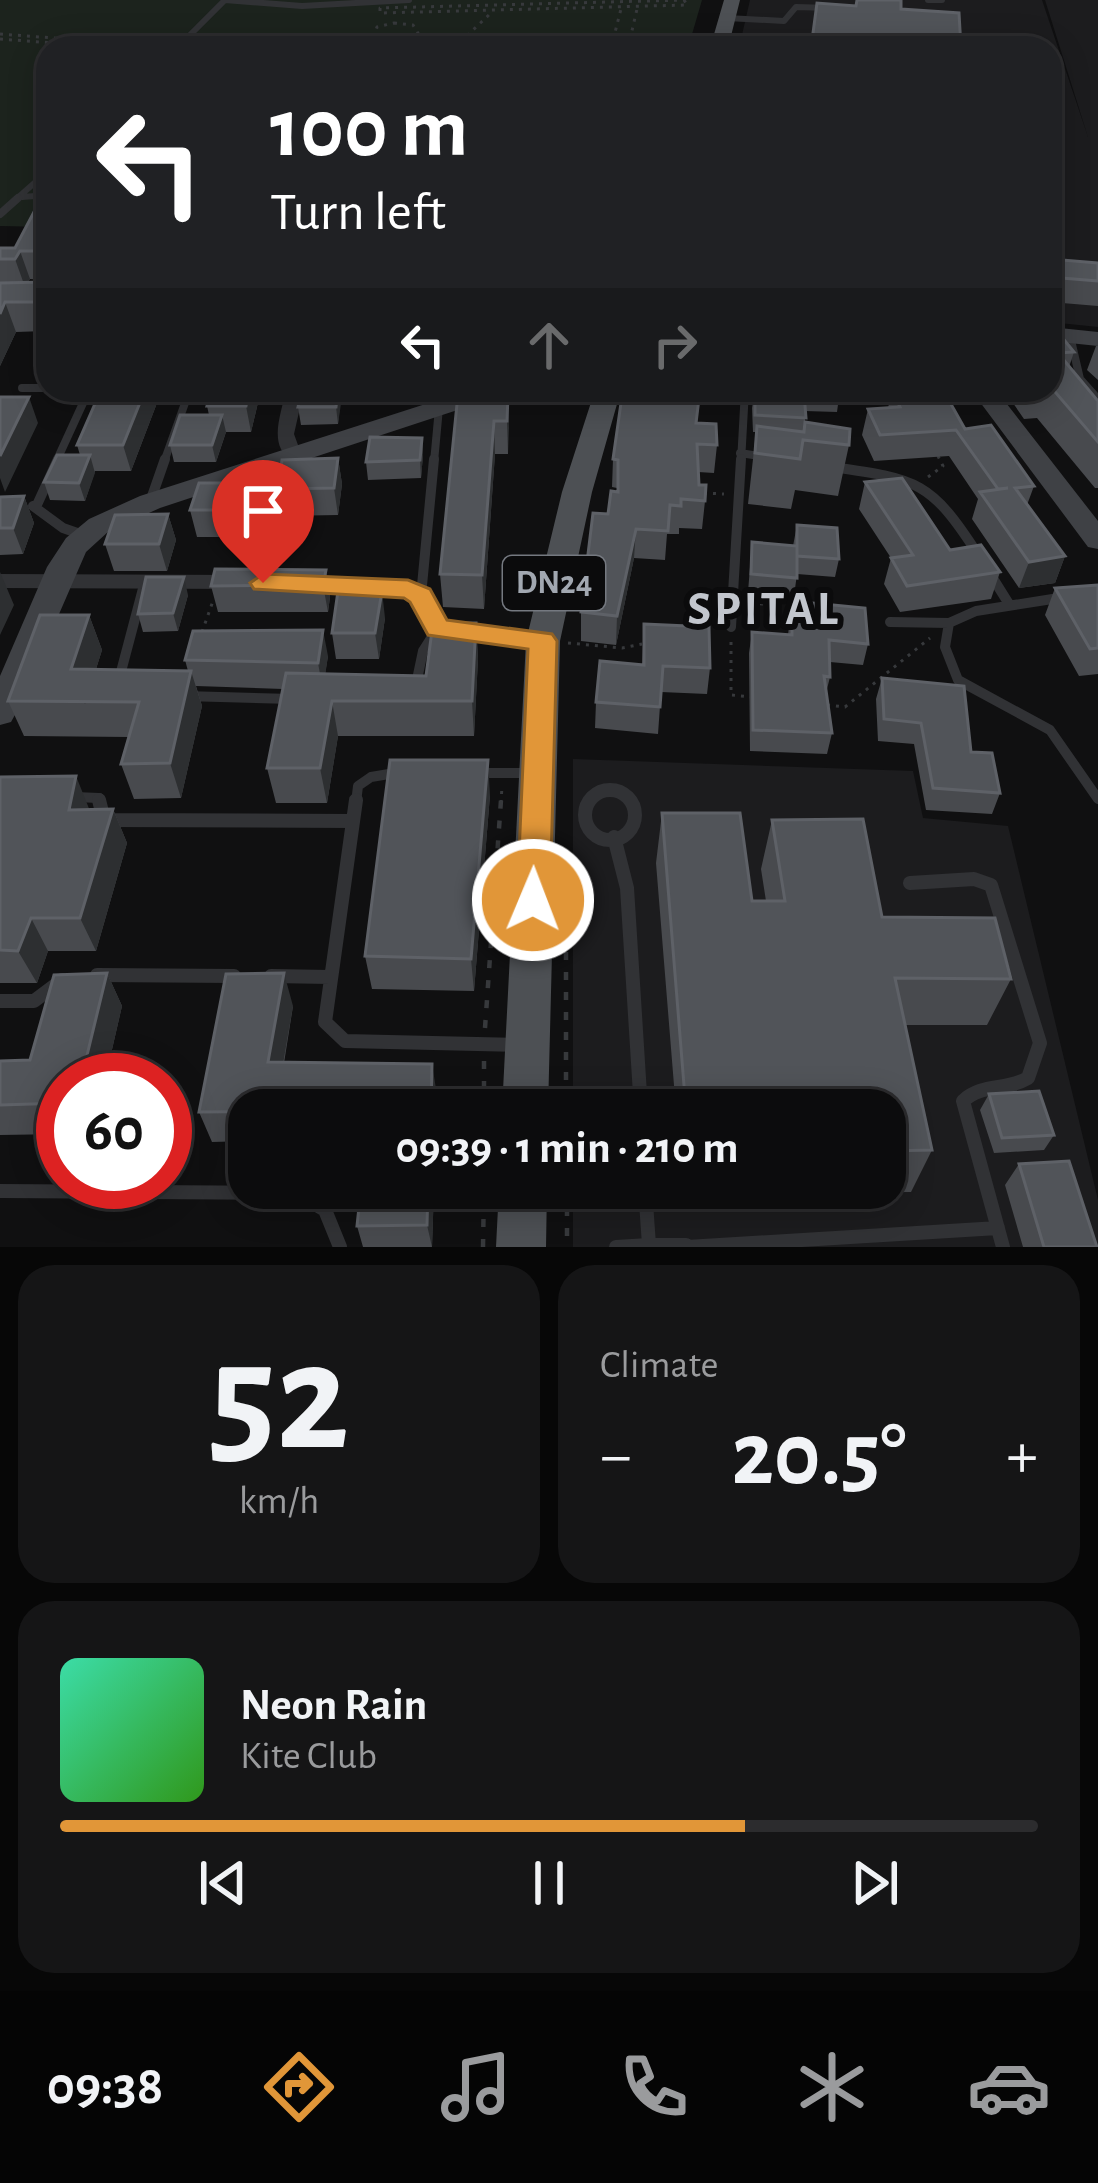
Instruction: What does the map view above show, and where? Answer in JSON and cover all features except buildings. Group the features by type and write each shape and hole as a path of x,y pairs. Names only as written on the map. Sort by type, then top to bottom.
{"main road":[{"path":"709,36 718,0"},
{"path":"1062,335 1098,339"},
{"path":"0,713 55,582 99,525 150,502 457,402"},
{"path":"992,402 1098,540"},
{"name":"DN24","path":"525,1089 519,773 543,641 603,403"},
{"path":"521,1247 522,1209"}],"street":[{"path":"292,402 285,434 293,456"},
{"path":"0,581 394,586 421,596 438,628 543,641"}],"lane":[{"path":"188,36 225,0 302,6 409,0"},
{"path":"928,0 942,0"},
{"path":"730,9 779,22 788,20 796,7 837,9"},
{"path":"0,214 36,183"},
{"path":"22,196 36,195"},
{"path":"1062,339 1080,379 1098,399"},
{"path":"22,388 36,388"},
{"path":"37,507 84,402"},
{"path":"150,502 184,402"},
{"path":"731,627 744,402"},
{"path":"421,596 439,408"},
{"path":"740,453 787,460"},
{"path":"810,464 921,482 945,500 1009,604"},
{"path":"18,502 37,507 63,528 86,536"},
{"path":"119,694 145,581"},
{"path":"890,622 949,623 1009,604 1085,595"},
{"path":"949,623 946,655 952,673 973,693 1042,723 1059,739 1098,799"},
{"path":"410,695 417,687 423,651 438,628"},
{"path":"160,695 319,699"},
{"path":"411,772 388,772 358,786 325,1022 345,1041 526,1046"},
{"path":"457,772 519,773"},
{"path":"621,795 637,811 635,825 614,837 596,834 584,822 584,807 595,796 621,795"},
{"path":"55,797 99,798 104,820 352,821"},
{"path":"614,837 627,888 640,1089"},
{"path":"910,883 984,880 996,892 1040,1043 1038,1060 1023,1083 1013,1088 976,1089 963,1101 1003,1247"},
{"path":"0,1001 34,1001 75,974 330,977"},
{"path":"0,1191 296,1193 325,1210 340,1247"},
{"path":"647,1209 649,1245"},
{"path":"616,1247 998,1228"}],"path":[{"path":"631,3 493,10 456,9 380,8 380,13 407,13 456,9 684,0 687,5 631,3"},
{"path":"631,36 637,6"},
{"path":"614,36 622,7"},
{"path":"466,36 493,10"},
{"path":"401,23 407,13"},
{"path":"377,36 374,30 401,23 417,28 418,33 406,36"},
{"path":"0,36 36,38"},
{"path":"0,36 36,40"},
{"path":"921,482 943,466 932,446"},
{"path":"697,493 739,495"},
{"path":"200,639 220,581"},
{"path":"732,602 796,607"},
{"path":"823,705 845,707 949,623"},
{"path":"731,627 731,695 754,698"},
{"path":"543,641 622,648 644,644"},
{"path":"484,1089 484,1044 519,773"},
{"path":"566,874 566,1089"},
{"path":"483,1247 484,1209"},
{"path":"567,1209 567,1247"}],"shaded area":[{"path":"0,0 702,0 692,36 36,36 36,227 0,226"},
{"path":"750,0 1042,0 1054,36 977,36 742,36"},
{"path":"1045,0 1098,0 1098,327 1062,323 1062,60 1088,137 1062,54 1062,36 1056,36"},
{"path":"573,759 913,771 923,818 1008,826 1098,1200 1098,1247 573,1247 573,1209 906,1209 906,1089 573,1089"}],"district":[{"name":"SPITAL","path":"764,610"}],"route":[{"path":"263,583 394,586 421,596 438,628 543,641 533,900"}]}
